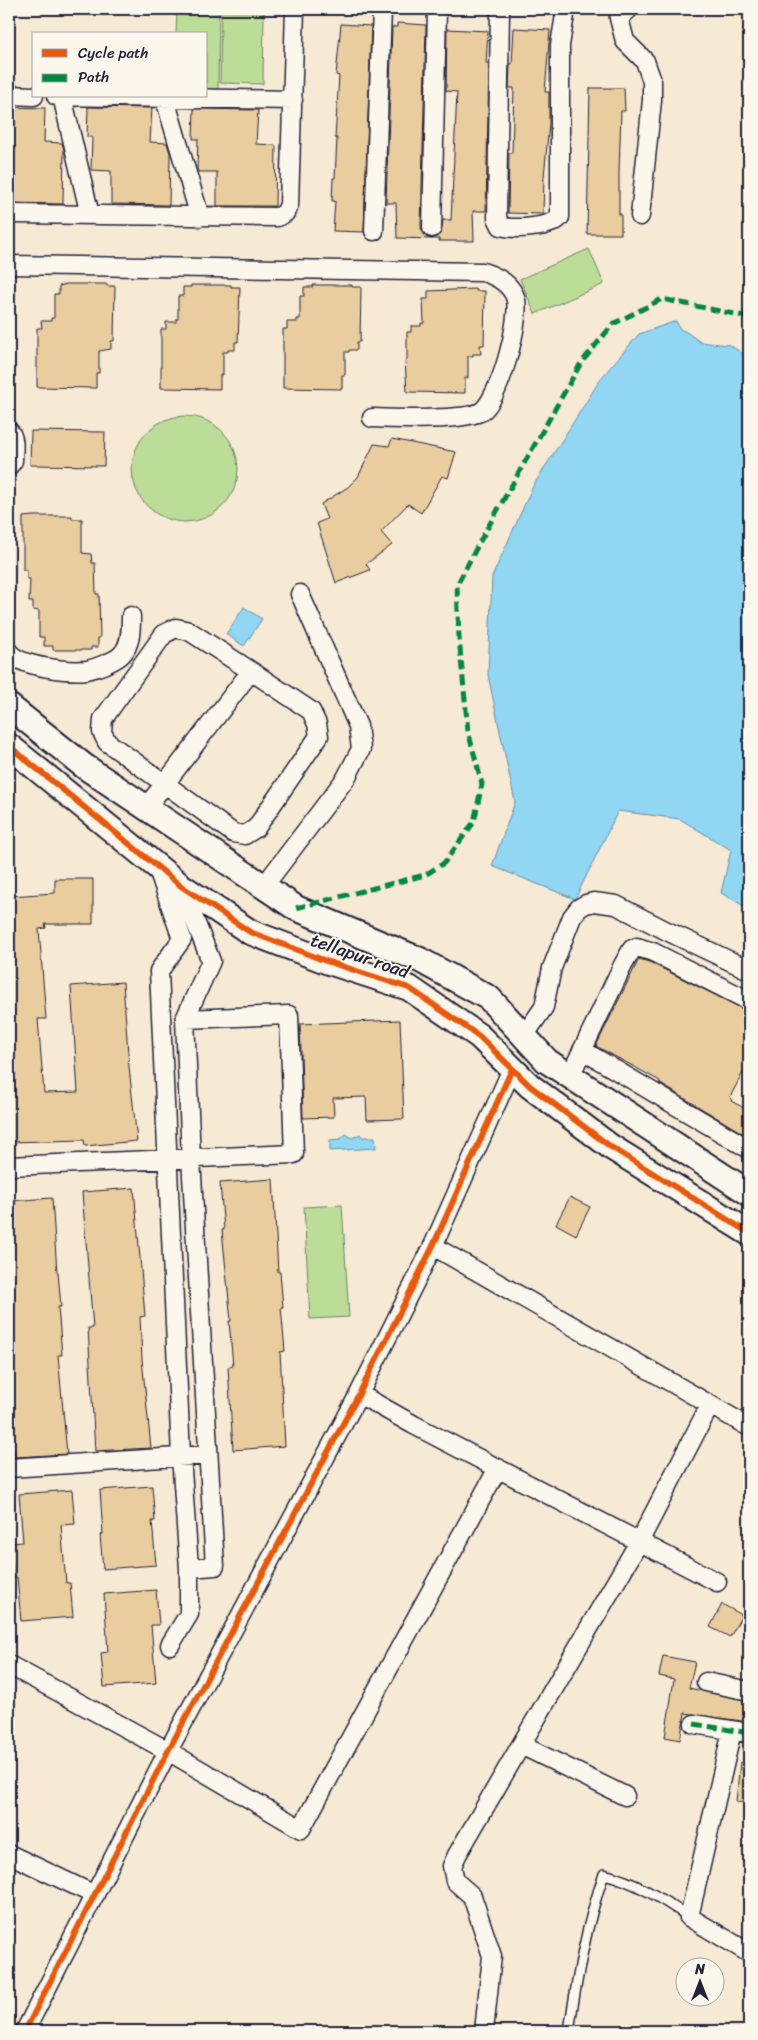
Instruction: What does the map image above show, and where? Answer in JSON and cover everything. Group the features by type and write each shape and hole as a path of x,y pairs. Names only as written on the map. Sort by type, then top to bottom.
{"street":[{"path":"9,214 278,217 285,213 289,205 295,9"},
{"path":"374,231 382,9"},
{"path":"432,228 437,9"},
{"path":"500,9 497,218 500,226 508,228 540,226 556,222 560,217 560,45 566,9"},
{"path":"629,9 619,18 625,41 644,61 652,82 652,100 640,216"},
{"path":"9,95 32,96"},
{"path":"62,98 90,215"},
{"path":"131,98 293,100"},
{"path":"165,99 200,217"},
{"path":"9,265 483,272 498,277 509,288 516,300 515,323 502,379 492,399 481,412 457,417 372,418"},
{"path":"9,431 13,437 14,444 13,461 9,466"},
{"path":"264,886 346,778 361,749 358,726 300,594"},
{"path":"9,652 26,664 48,668 87,670 122,654 128,642 130,616"},
{"path":"176,628 189,631 251,671 311,711 318,724 319,736 256,828 245,835 233,833 164,785 107,742 102,732 103,719 164,634 176,628"},
{"path":"146,808 251,671"},
{"path":"9,706 84,766 296,908 420,960 489,998 547,1061 749,1193"},
{"name":"tellapur road","path":"9,746 181,886 250,932 326,961 409,988 480,1036 530,1086 630,1158 749,1233"},
{"path":"157,866 182,938 159,970 181,1456 189,1568 189,1614 170,1645"},
{"path":"181,886 212,961 186,1018 191,1158 215,1566 189,1568"},
{"path":"524,1036 544,1007 552,968 572,917 579,908 586,904 594,902 616,905 667,932 749,970"},
{"path":"570,1076 632,949 637,947 648,950 749,1002"},
{"path":"9,1166 294,1154 289,1015 186,1018"},
{"path":"582,1050 749,1149"},
{"path":"25,2031 168,1751 359,1394 433,1246 512,1069"},
{"path":"630,1158 650,1128"},
{"path":"433,1246 749,1427"},
{"path":"359,1394 717,1582"},
{"path":"484,2031 492,1956 472,1896 455,1881 452,1866 639,1542 710,1405"},
{"path":"9,1468 208,1455"},
{"path":"9,1665 168,1751 301,1829 498,1468"},
{"path":"706,1682 749,1691"},
{"path":"694,1724 741,1732 689,1917 749,1953"},
{"path":"521,1745 625,1796"},
{"path":"9,1854 95,1895"}],"lane":[{"path":"569,2031 578,1968 596,1897 604,1874 624,1879 662,1899 689,1917"}],"green space":[{"path":"177,9 219,9 218,90 208,90 208,32 176,32"},
{"path":"221,11 264,12 263,84 220,83"},
{"path":"589,249 604,284 535,314 520,279"},
{"path":"185,416 205,420 222,432 234,449 238,469 234,489 222,506 205,518 185,522 165,518 148,506 136,489 132,469 136,449 148,432 165,420"},
{"path":"342,1205 349,1317 310,1319 304,1207"}],"water":[{"path":"676,321 680,329 700,342 730,345 749,358 749,909 721,893 731,850 680,819 618,811 575,899 492,866 515,802 488,675 492,577 533,486 602,377 639,334"},
{"path":"244,607 262,619 244,646 226,634"},
{"path":"346,1134 352,1138 360,1134 362,1137 375,1137 376,1148 330,1151 330,1140 340,1139"}],"building":[{"path":"397,23 426,25 421,228 426,237 432,239 397,238 396,203 386,203 392,27 397,27"},
{"path":"341,24 371,26 364,232 333,231 335,201 332,201 333,178 335,178 337,138 335,138 339,76 336,75"},
{"path":"514,28 550,30 545,92 549,92 549,124 543,214 508,213 509,153 512,153 514,88 509,88"},
{"path":"447,29 488,31 486,63 489,63 486,211 473,211 474,241 439,241 439,239 432,239 441,233 443,220 451,220 457,92 446,91"},
{"path":"590,88 624,88 625,111 621,111 619,172 621,234 587,234"},
{"path":"9,107 45,108 44,142 62,143 64,150 63,204 9,203"},
{"path":"88,107 152,108 150,142 167,143 170,153 169,205 111,204 111,171 91,170 92,137 87,137"},
{"path":"194,109 258,110 256,144 275,145 276,147 275,206 217,206 217,172 198,172 197,169 198,139 193,139"},
{"path":"67,284 107,284 107,286 115,286 114,341 111,341 111,349 99,351 99,373 96,373 96,388 37,387 37,328 42,328 41,321 51,321 51,318 54,318 54,294 59,294 59,286"},
{"path":"191,285 231,285 231,287 240,287 238,342 235,342 235,350 223,352 223,375 220,375 220,389 161,388 161,329 166,329 166,322 176,322 176,319 178,319 178,296 183,296 183,287 191,287"},
{"path":"313,285 352,285 352,287 361,287 360,342 357,342 357,350 345,352 345,375 342,375 342,389 283,388 283,329 287,329 287,322 297,322 297,319 300,319 300,296 304,296 304,287 313,287"},
{"path":"476,289 476,291 485,291 484,345 480,345 481,354 468,356 468,378 465,378 465,393 407,392 405,360 407,360 407,332 411,332 411,326 421,326 421,323 424,323 423,299 428,299 428,291"},
{"path":"31,431 105,432 104,466 30,465"},
{"path":"392,439 456,452 448,478 442,476 421,513 408,504 381,532 392,545 366,564 370,570 336,583 317,523 327,519 321,504 348,487 358,477 374,444 389,446"},
{"path":"72,516 72,519 82,519 82,553 91,554 92,563 95,563 96,594 99,594 100,638 98,638 98,647 91,647 91,650 53,650 53,646 44,646 44,637 39,637 39,611 33,610 33,602 29,602 30,579 27,579 27,570 23,570 23,517"},
{"path":"55,879 93,879 93,924 45,924 46,928 39,929 46,1019 38,1019 44,1093 78,1092 71,986 123,982 137,1141 85,1146 84,1140 9,1142 9,896 55,893"},
{"path":"639,959 649,962 749,1012 749,1061 730,1097 731,1101 746,1109 749,1102 749,1137 659,1083 660,1081 596,1046"},
{"path":"400,1020 404,1119 367,1120 366,1097 333,1098 334,1117 303,1118 300,1024"},
{"path":"273,1179 285,1351 280,1352 285,1446 233,1450 228,1367 233,1366 229,1321 231,1321 222,1230 224,1230 220,1183"},
{"path":"134,1188 145,1316 140,1317 142,1359 151,1448 95,1451 88,1328 93,1328 82,1192"},
{"path":"570,1197 590,1207 576,1235 556,1224"},
{"path":"52,1198 61,1307 58,1307 62,1355 58,1355 67,1454 15,1457 9,1400 9,1383 11,1382 9,1350 9,1201"},
{"path":"152,1486 155,1521 152,1521 156,1565 103,1569 100,1535 103,1534 100,1490"},
{"path":"72,1490 75,1524 61,1525 66,1583 70,1583 73,1617 21,1621 17,1577 13,1577 10,1543 23,1542 19,1494"},
{"path":"156,1590 159,1625 151,1625 156,1683 104,1687 101,1653 108,1652 104,1594"},
{"path":"722,1604 742,1615 730,1637 710,1627"},
{"path":"663,1656 695,1662 689,1688 749,1701 749,1722 685,1713 680,1740 665,1737 674,1679 659,1676"},
{"path":"740,1762 749,1763 749,1803 736,1802"}],"marked path":[{"path":"296,908 425,875 444,863 474,822 482,784 468,731 459,638 457,585 581,363 613,324 662,299 749,317"},
{"path":"694,1724 749,1733"}],"cycle path":[{"path":"9,746 181,886 250,932 326,961 409,988 479,1036 530,1086 611,1147 749,1233"},
{"path":"25,2031 168,1751 359,1394 433,1246 512,1069"}]}
